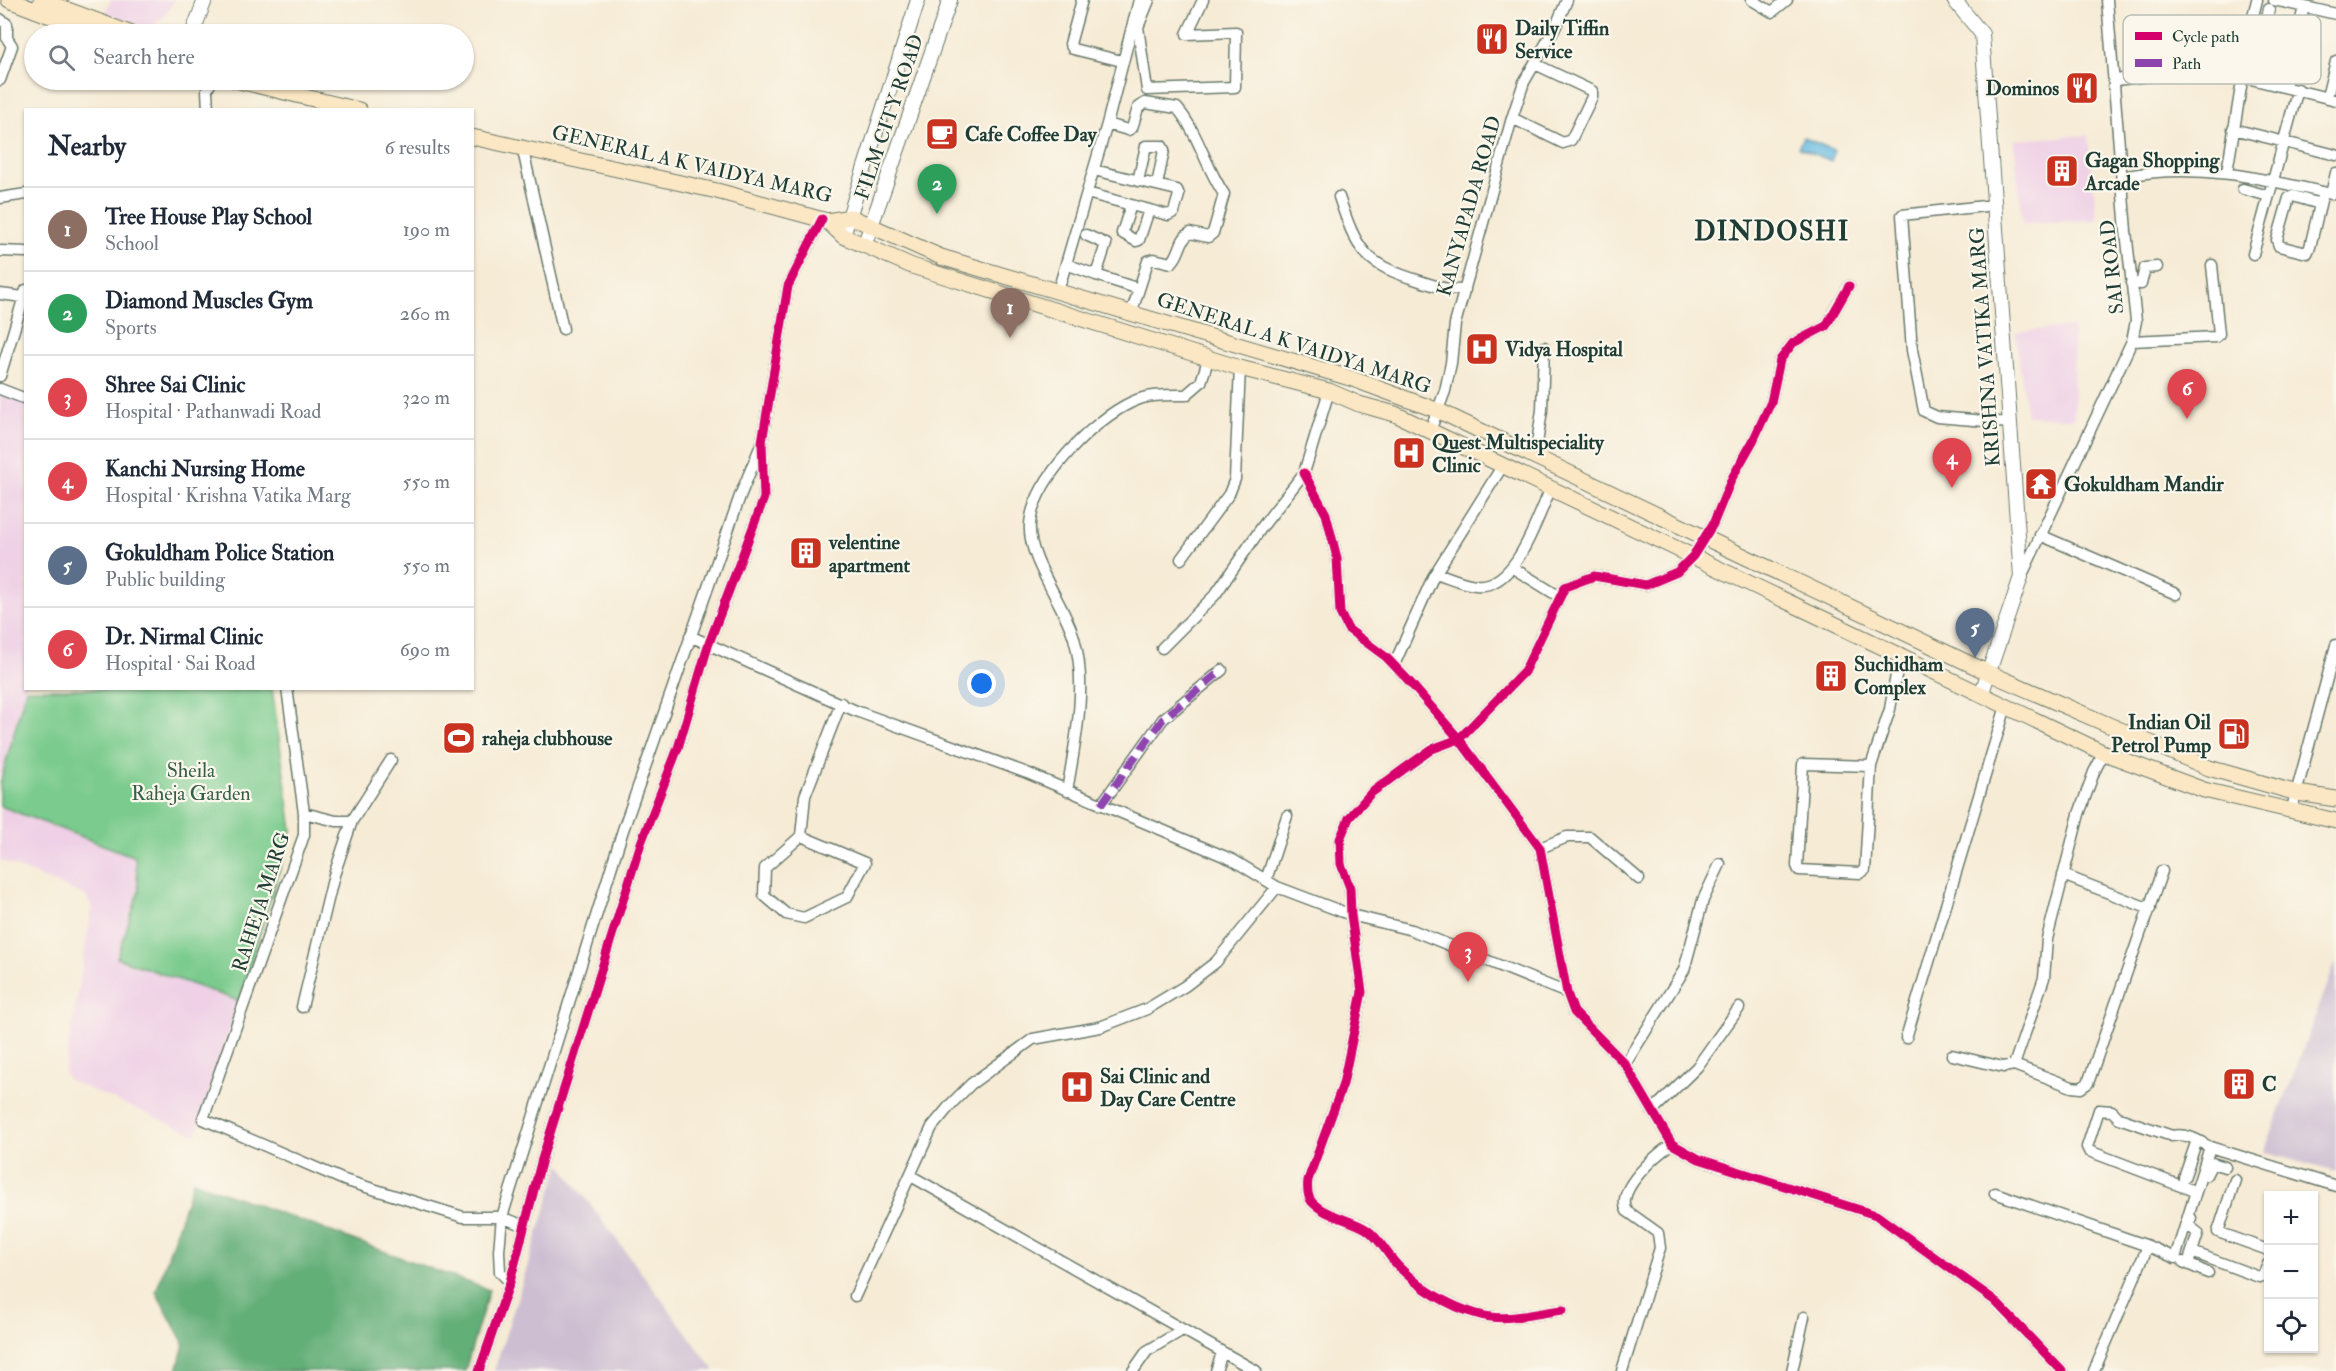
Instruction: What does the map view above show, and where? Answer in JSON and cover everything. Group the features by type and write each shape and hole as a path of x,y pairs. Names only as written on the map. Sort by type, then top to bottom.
{"main road":[{"path":"9,0 71,24"},
{"path":"41,0 105,24"},
{"path":"276,90 351,108"},
{"name":"GENERAL A K VAIDYA MARG","path":"474,139 522,146 717,191 824,220 851,217 940,256 1350,378 1439,411 1706,536 1989,673 2209,768 2297,793 2336,800"},
{"name":"GENERAL A K VAIDYA MARG","path":"824,220 843,236 912,266 1240,368 1329,391 1359,404 1395,414 1900,653 1981,695 2104,753 2204,790 2336,821"}],"street":[{"path":"196,24 205,0"},
{"name":"FILM CITY ROAD","path":"843,236 851,217 918,0"},
{"name":"FILM CITY ROAD","path":"864,246 950,0"},
{"path":"1082,0 1070,44 1073,49 1122,61"},
{"path":"1058,291 1107,124 1139,0"},
{"path":"1149,0 1138,27 1147,90 1235,87 1236,32 1187,34 1203,0"},
{"name":"KANYAPADA ROAD","path":"1430,431 1439,411 1451,363 1455,324 1512,118 1524,82 1567,0"},
{"path":"1752,0 1772,12 1787,0"},
{"name":"KRISHNA VATIKA MARG","path":"1954,0 1982,34 2021,577 1981,695"},
{"name":"SAI ROAD","path":"2021,577 2132,341 2136,321 2139,287 2122,177 2107,0"},
{"path":"2255,15 2257,0"},
{"path":"2272,4 2304,7 2336,14"},
{"path":"2302,15 2304,7"},
{"path":"0,19 7,24 7,38 12,46 0,80"},
{"path":"2278,84 2331,99 2336,61"},
{"path":"1512,118 1563,143 1571,140 1592,97 1592,90 1535,64"},
{"path":"2115,80 2123,79"},
{"path":"2227,172 2243,84"},
{"path":"2253,254 2298,89"},
{"path":"207,90 208,108"},
{"path":"1107,124 1128,130 1132,128 1138,108 1144,103 1177,108 1207,158 1209,170 1224,194 1214,233 1208,237 1190,232 1185,235 1176,258 1171,263 1154,259 1148,261 1131,314"},
{"path":"2233,129 2336,155"},
{"path":"522,146 562,329"},
{"path":"1138,181 1146,146 1162,147 1164,150 1157,185"},
{"path":"1087,193 1168,215 1174,212 1179,195 1177,190 1094,170"},
{"path":"2122,177 2169,172 2227,172 2330,194"},
{"path":"2320,204 2293,196 2289,198 2277,240 2279,246 2307,253 2320,204 2330,194 2336,173"},
{"path":"2242,189 2269,196"},
{"path":"0,198 24,194"},
{"path":"1339,196 1359,247 1377,265 1448,291 1465,290"},
{"path":"1131,205 1122,233 1136,241 1139,240 1149,210"},
{"path":"1994,205 1902,215 1912,350 1924,411 1937,417 2010,423"},
{"path":"479,1371 510,1281 542,1159 634,866 678,748 708,646 764,498 762,442 788,286 824,220"},
{"path":"1086,235 1106,244 1096,275"},
{"path":"0,251 24,252"},
{"path":"1066,264 1139,289"},
{"path":"2132,341 2216,337 2219,333 2219,317 2212,265"},
{"path":"2139,287 2145,268 2157,267"},
{"path":"1563,1310 1532,1313 1512,1319 1478,1315 1446,1302 1398,1266 1384,1246 1366,1229 1322,1209 1312,1201 1306,1191 1343,1084 1362,992 1351,915 1350,888 1341,864 1340,839 1349,818 1371,793 1432,749 1459,739 1524,672 1565,587 1594,576 1646,585 1677,572 1693,556 1706,536 1771,402 1780,360 1793,343 1826,326 1849,286"},
{"path":"0,294 24,294 0,376"},
{"path":"1535,457 1542,410 1544,347"},
{"path":"1067,791 1080,684 1075,639 1062,605 1033,548 1030,523 1044,485 1094,425 1134,401 1160,395 1186,395 1201,382 1209,357"},
{"path":"1181,559 1229,494 1235,479 1240,368"},
{"path":"0,388 24,398"},
{"path":"1162,648 1215,595 1262,527 1304,473 1329,391"},
{"path":"510,1281 500,1272 502,1217 623,830 740,496 762,442"},
{"path":"1394,665 1436,573 1503,465"},
{"path":"1304,473 1326,514 1336,558 1340,613 1348,629 1394,665 1459,739 1540,848 1566,993 1574,1012 1625,1064 1672,1144 1699,1159 1876,1215 1995,1300 2061,1371"},
{"path":"1436,573 1476,585 1488,585 1499,581 1513,568 1551,488"},
{"path":"2040,535 2176,594"},
{"path":"1513,568 1560,597"},
{"path":"690,636 841,704 1027,772 1233,860 1277,887 1351,915 1412,930 1566,993"},
{"path":"2291,812 2336,645"},
{"path":"1871,766 1803,764 1798,824 1799,870 1860,873 1865,870 1871,766 1890,709 1900,653"},
{"path":"1101,805 1163,719 1222,670"},
{"name":"RAHEJA MARG","path":"287,690 304,813 304,835 203,1119 344,1180 463,1217 502,1217"},
{"path":"801,836 865,863 847,897 804,918 786,914 764,895 765,868 801,836 805,795 841,704"},
{"path":"1906,1038 2006,706"},
{"path":"2014,1065 2044,978 2047,939 2083,803 2104,753"},
{"path":"302,1007 334,875 352,821 391,760"},
{"path":"304,813 336,821 352,821"},
{"path":"1266,880 1287,816"},
{"path":"1540,848 1567,837 1590,837 1639,879"},
{"path":"1625,1064 1684,970 1702,900 1720,864"},
{"path":"1952,1055 2003,1067 2014,1065 2072,1087 2081,1088 2088,1083 2162,871"},
{"path":"2063,875 2150,909"},
{"path":"855,1296 932,1127 952,1103 979,1079 1033,1039 1100,1027 1147,1009 1185,986 1216,962 1277,887"},
{"path":"1652,1111 1697,1067 1739,1008"},
{"path":"2194,1191 2090,1151 2087,1147 2099,1110 2104,1108 2117,1113 2119,1118 2172,1136 2181,1134 2210,1147 2336,1186"},
{"path":"2184,1179 2197,1140"},
{"path":"1622,1371 1660,1248 1658,1233 1627,1212 1625,1199 1644,1166 1672,1144"},
{"path":"2175,1258 2194,1191 2210,1147"},
{"path":"2188,1264 2198,1233 2188,1225 2209,1166 2212,1163 2225,1167"},
{"path":"911,1176 1256,1371"},
{"path":"2235,1180 2218,1232 2264,1249"},
{"path":"1995,1193 2148,1246 2208,1273"},
{"path":"502,1217 524,1226"},
{"path":"2094,1371 2148,1246"},
{"path":"2192,1252 2259,1277 2264,1276"},
{"path":"1792,1371 1804,1317"},
{"path":"1133,1371 1147,1351 1181,1330"},
{"path":"1216,1371 1222,1353"}],"shaded area":[{"path":"111,0 174,0 165,16 154,24 137,24 105,13"},
{"path":"2088,135 2097,220 2022,223 2014,140"},
{"path":"2073,327 2074,419 2027,416 2015,332"},
{"path":"0,393 24,402 26,690 0,784"},
{"path":"0,806 136,857 139,891 117,958 239,1001 196,1135 71,1081 64,1074 92,908 86,896 0,860"},
{"path":"2336,962 2336,1172 2264,1152"},
{"path":"560,1164 715,1371 494,1371"}],"green space":[{"name":"Sheila Raheja Garden","path":"26,690 272,690 292,830 239,1001 117,958 139,891 135,857 0,806 0,784"},
{"path":"193,1181 489,1290 465,1371 177,1371 184,1344 156,1292"}],"water":[{"path":"1803,137 1835,151 1831,161 1798,147"}],"marked path":[{"path":"1101,805 1163,719 1222,670"}],"cycle path":[{"path":"479,1371 510,1282 542,1159 641,843 678,748 708,646 764,498 762,442 788,286 822,219"},
{"path":"1563,1310 1499,1318 1477,1314 1456,1306 1425,1289 1407,1275 1366,1229 1324,1211 1317,1207 1309,1197 1308,1180 1343,1084 1362,992 1351,915 1350,888 1341,864 1340,839 1349,818 1371,793 1432,749 1459,739 1524,672 1565,587 1594,576 1646,585 1677,572 1693,556 1713,524 1732,478 1771,402 1780,360 1793,343 1826,326 1849,286"},
{"path":"1304,473 1326,514 1337,558 1340,613 1348,629 1386,657 1408,680 1459,739 1540,848 1567,993 1574,1012 1625,1064 1672,1144 1699,1159 1876,1215 1994,1300 2062,1371"}],"place":[{"name":"Daily Tiffin Service","path":"1492,39"},
{"name":"Dominos","path":"2082,88"},
{"name":"Cafe Coffee Day","path":"942,134"},
{"name":"Gagan Shopping Arcade","path":"2062,171"},
{"name":"Diamond Muscles Gym","path":"937,214"},
{"name":"Tree House Play School","path":"1010,338"},
{"name":"Vidya Hospital","path":"1482,349"},
{"name":"Dr. Nirmal Clinic","path":"2187,419"},
{"name":"Quest Multispeciality Clinic","path":"1409,453"},
{"name":"Gokuldham Mandir","path":"2041,484"},
{"name":"Kanchi Nursing Home","path":"1952,488"},
{"name":"velentine apartment","path":"806,553"},
{"name":"Gokuldham Police Station","path":"1975,658"},
{"name":"Suchidham Complex","path":"1831,676"},
{"name":"Indian Oil Petrol Pump","path":"2234,734"},
{"name":"raheja clubhouse","path":"459,738"},
{"name":"Shree Sai Clinic","path":"1468,982"},
{"name":"C","path":"2239,1084"},
{"name":"Sai Clinic and Day Care Centre","path":"1077,1087"}],"district":[{"name":"DINDOSHI","path":"1772,232"}]}
